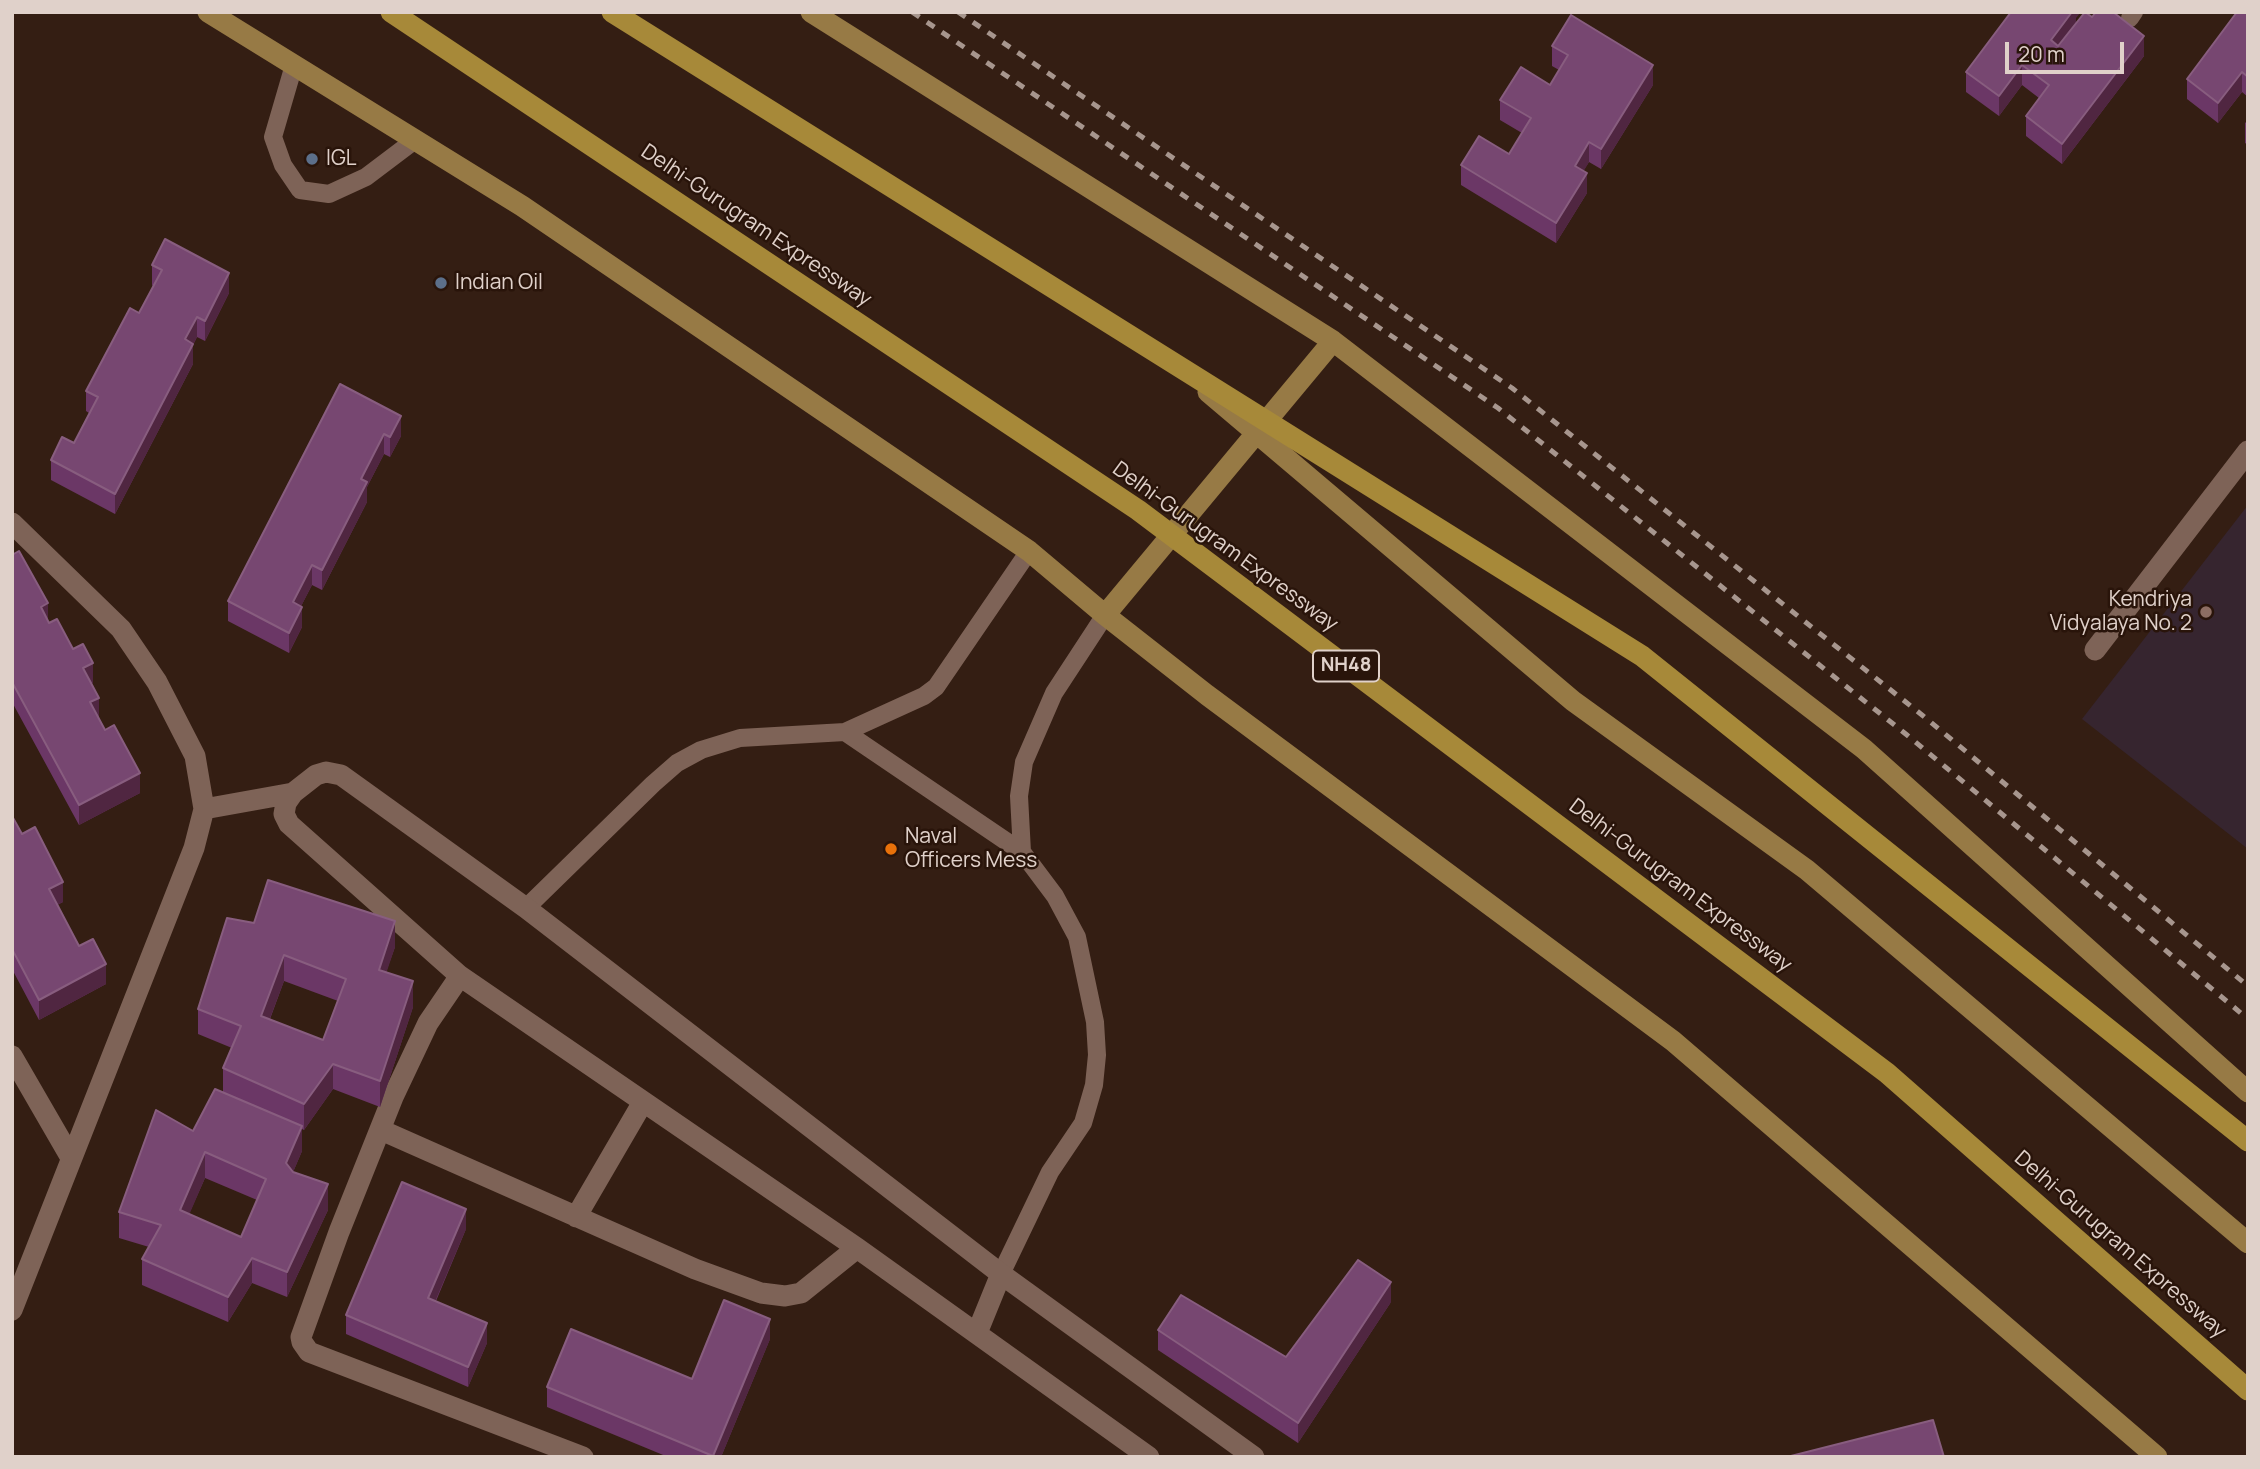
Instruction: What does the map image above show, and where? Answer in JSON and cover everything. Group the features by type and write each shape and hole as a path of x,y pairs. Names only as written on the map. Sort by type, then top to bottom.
{"highway":[{"name":"Delhi-Gurugram Expressway","path":"391,12 1138,510 1887,1073 2248,1390"},
{"path":"612,12 1642,656 2248,1141"}],"main road":[{"path":"208,12 523,206 1029,551 1207,695 1673,1041 2157,1457"},
{"path":"811,12 1333,341 1864,749 2248,1092"},
{"path":"1105,615 1333,341"},
{"path":"1166,357 1573,701 1807,870 2248,1243"}],"street":[{"path":"2095,650 2248,451"},
{"path":"12,523 121,629 157,682 195,756 204,809 194,848 12,1310"},
{"path":"1149,1457 857,1248 460,976 289,824 284,814 286,803 293,793 316,775 326,772 341,775 526,908 1001,1274 1254,1457"},
{"path":"204,809 293,793"},
{"path":"460,976 428,1023 393,1097 339,1232 301,1337 309,1352 583,1457"},
{"path":"12,1056 71,1158"},
{"path":"576,1217 643,1102"},
{"path":"381,1130 695,1269 776,1296 801,1293 857,1248"},
{"path":"977,1333 1001,1274"}],"lane":[{"path":"294,65 273,137 283,165 300,190 329,194 366,177 415,140"},
{"path":"526,908 653,783 677,763 701,750 740,738 845,732 907,706 936,687 1029,551"},
{"path":"1022,852 1019,796 1024,762 1054,693 1105,615"},
{"path":"845,732 1022,852 1055,896 1077,937 1095,1021 1097,1055 1094,1085 1083,1123 1050,1171 1001,1274"}],"shaded area":[{"name":"Kendriya Vidyalaya No. 2","path":"2248,505 2248,849 2082,719"}],"building":[{"path":"2011,12 2072,12 2051,40 2058,46 2085,12 2092,17 2096,12 2113,12 2144,36 2062,144 2026,116 2049,85 2022,65 1999,96 1966,72"},
{"path":"2237,12 2248,12 2248,77 2242,72 2218,103 2187,79"},
{"path":"1571,15 1653,65 1601,149 1589,142 1575,166 1587,173 1556,223 1461,165 1479,136 1509,154 1531,118 1500,100 1521,67 1550,85 1568,55 1552,46"},
{"path":"165,239 229,273 205,321 197,317 185,339 193,344 115,494 51,460 62,437 74,443 98,397 86,391 130,308 139,313 162,270 152,265"},
{"path":"340,384 401,416 390,437 384,434 361,479 367,482 322,570 312,565 293,602 302,607 289,633 228,601"},
{"path":"19,551 48,603 41,607 49,623 57,619 73,649 83,644 93,663 83,668 99,698 90,702 105,730 114,725 140,773 79,805 12,682 12,555"},
{"path":"12,816 22,834 35,827 63,882 49,889 79,946 93,939 106,964 39,1000 12,949"},
{"path":"268,880 395,921 379,970 413,981 380,1081 333,1064 304,1104 223,1068 241,1026 198,1009 227,918 254,923","holes":["284,955 346,979 323,1040 261,1016"]},
{"path":"215,1089 302,1126 286,1163 293,1172 328,1184 287,1272 252,1258 228,1297 142,1259 161,1225 119,1212 156,1110 193,1131","holes":["205,1152 266,1179 241,1237 180,1210"]},
{"path":"402,1182 466,1209 428,1298 487,1323 468,1367 346,1315"},
{"path":"1358,1260 1391,1282 1298,1423 1158,1330 1181,1295 1286,1357"},
{"path":"724,1300 770,1319 713,1456 547,1387 571,1329 692,1379"},
{"path":"1933,1420 1944,1457 1787,1457"}],"railway":[{"path":"912,12 1498,408 1907,735 2248,1019"},
{"path":"958,12 1512,388 1922,715 2248,986"}],"place":[{"name":"IGL","path":"312,159"},
{"name":"Indian Oil","path":"441,283"},
{"name":"Kendriya Vidyalaya No. 2","path":"2206,612"},
{"name":"Naval Officers Mess","path":"891,849"}]}
